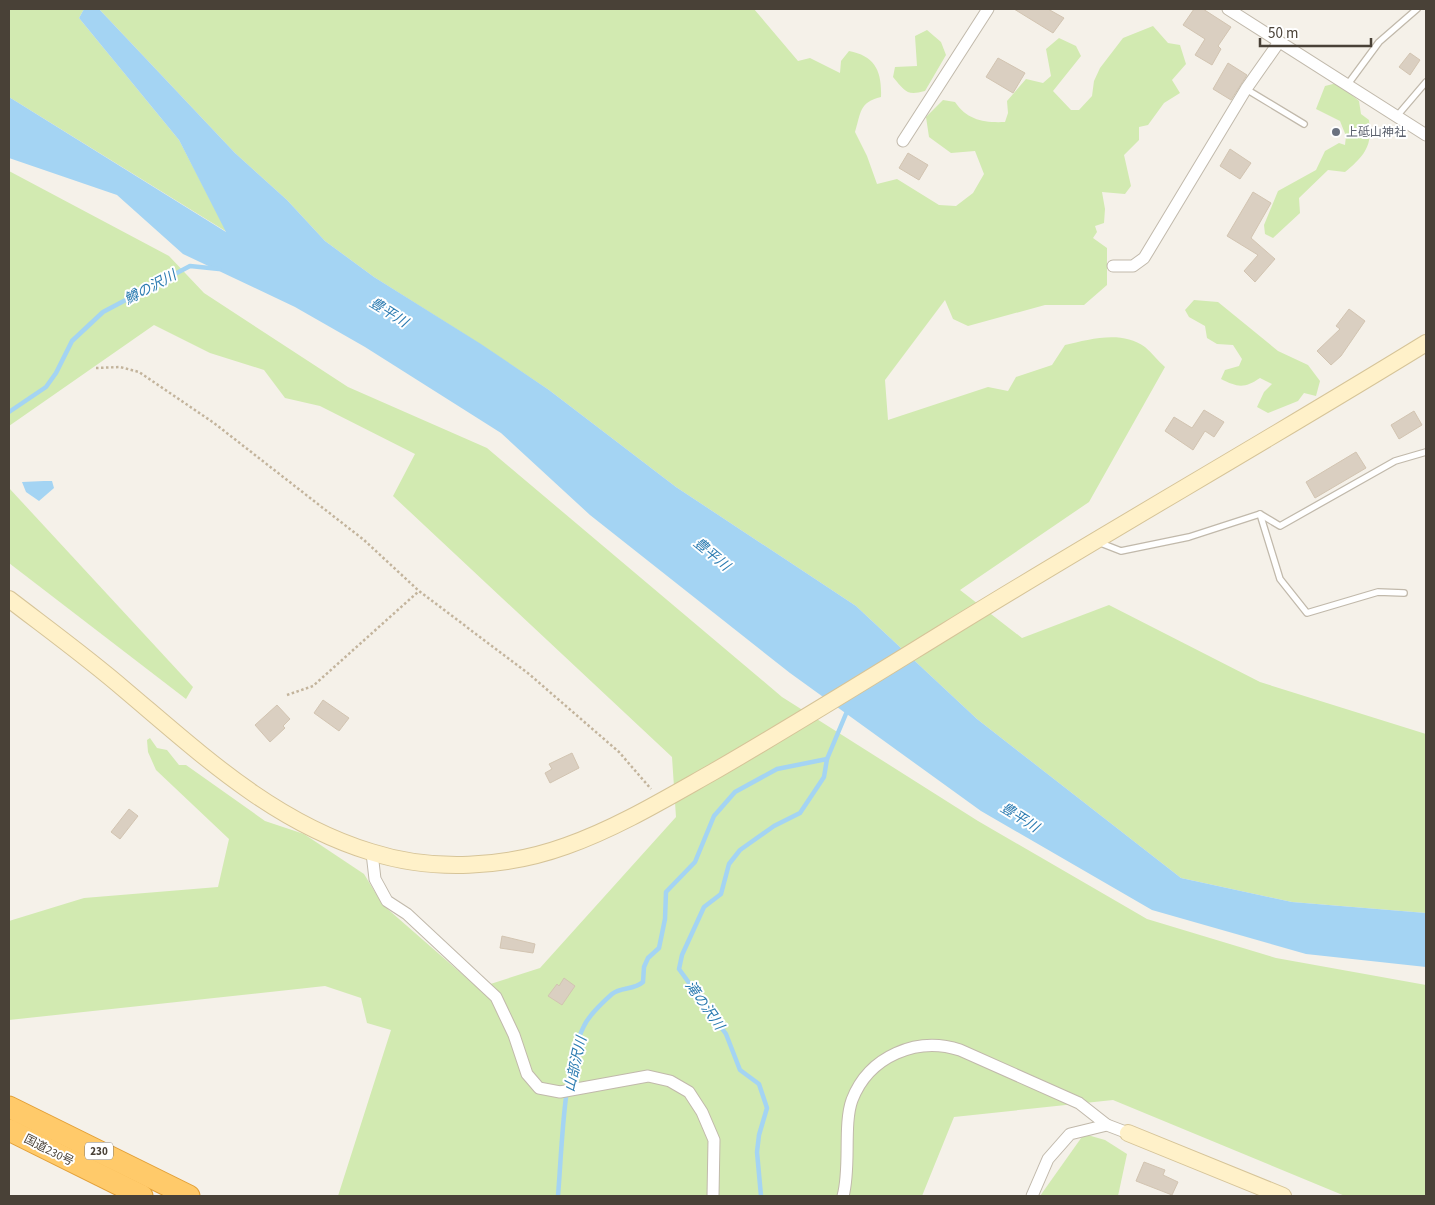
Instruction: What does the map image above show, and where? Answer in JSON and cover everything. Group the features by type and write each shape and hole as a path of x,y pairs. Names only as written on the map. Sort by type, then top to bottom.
{"highway":[{"name":"国道230号","path":"9,1107 189,1196"},
{"name":"国道230号","path":"9,1130 142,1196"}],"street":[{"path":"903,141 988,9"},
{"path":"1228,9 1426,135"},
{"path":"1113,266 1133,266 1144,258 1246,90 1279,42"},
{"path":"9,598 96,665 252,795 315,832 372,853 430,863 482,864 510,861 568,846 662,801 778,735 995,601 1426,343"},
{"path":"372,853 375,879 387,901 425,931 496,997 514,1034 527,1074 539,1088 560,1092 648,1076 670,1081 689,1092 702,1112 714,1140 713,1196"},
{"path":"843,1196 852,1101 864,1079 877,1066 897,1052 922,1045 943,1045 960,1050 1079,1103 1107,1125 1283,1196"},
{"path":"1032,1196 1048,1160 1070,1134 1107,1125"}],"lane":[{"path":"1348,84 1378,42 1417,9"},
{"path":"1397,116 1426,82"},
{"path":"1246,90 1304,124"},
{"path":"1096,541 1121,551 1189,537 1260,514 1280,526 1372,473 1396,461 1426,452"},
{"path":"1260,514 1280,579 1307,612 1378,592 1404,592"}],"path":[{"path":"96,368 120,367 139,372 214,423 364,540 419,591 530,674 618,752 662,801"},
{"path":"287,695 313,686 419,591"}],"green space":[{"path":"9,9 84,9 79,18 179,140 227,232 9,97"},
{"path":"99,9 754,9 798,61 810,58 840,73 841,61 849,51 858,53 871,61 878,72 881,97 868,102 862,109 855,132 867,156 877,184 897,179 939,205 956,206 973,193 984,174 975,151 951,153 929,137 926,117 943,100 955,102 971,117 983,121 1005,122 1008,113 1007,101 1026,79 1043,83 1051,76 1046,49 1059,38 1076,46 1081,56 1053,91 1071,110 1079,110 1092,96 1094,81 1100,68 1123,38 1153,26 1168,43 1180,45 1186,64 1172,80 1180,93 1164,103 1148,125 1139,127 1139,140 1124,155 1131,186 1125,194 1102,192 1105,209 1104,223 1095,226 1097,232 1093,238 1107,248 1107,285 1084,305 1045,305 968,326 953,319 945,300 885,380 888,420 988,387 1008,391 1016,377 1052,365 1065,345 1106,337 1116,337 1136,342 1148,349 1165,367 1089,502 960,590 1022,638 1109,605 1260,682 1426,734 1426,913 1292,902 1181,878 977,719 856,606 676,487 549,390 374,277 325,241 287,200 235,153"},
{"path":"927,30 941,42 946,55 925,91 914,93 906,91 893,77 895,67 917,66 915,36"},
{"path":"1337,83 1359,101 1361,114 1369,120 1370,137 1366,150 1345,172 1328,170 1299,198 1300,213 1273,238 1265,234 1264,225 1278,191 1316,170 1325,151 1339,143 1345,145 1346,136 1340,121 1316,109 1325,86"},
{"path":"9,171 169,256 204,293 348,387 487,448 782,697 978,821 1147,919 1276,958 1426,985 1426,1196 1345,1196 1113,1100 954,1117 922,1196 338,1196 391,1030 367,1023 361,998 325,986 9,1020 9,921 84,898 218,887 229,839 156,770 148,752 147,740 150,738 157,748 167,750 179,765 186,765 265,821 304,834 364,874 383,905 478,988 540,968 676,817 672,757 393,496 415,454 320,406 285,398 264,370 210,353 154,325 9,426"},
{"path":"1194,300 1218,302 1278,351 1308,365 1320,381 1316,396 1304,393 1298,401 1268,413 1257,407 1264,392 1272,384 1260,378 1240,386 1221,379 1225,370 1239,366 1242,359 1233,345 1217,344 1207,338 1205,326 1189,317 1185,310"},
{"path":"9,488 193,687 186,699 9,563"},
{"path":"1084,1134 1105,1140 1127,1154 1118,1196 1040,1196"}],"water":[{"name":"豊平川","path":"84,9 99,9 235,153 287,200 325,241 374,277 481,344 549,390 676,487 856,606 977,719 1181,878 1292,902 1426,913 1426,967 1306,954 1152,910 981,811 790,673 590,515 501,433 365,347 295,307 183,254 117,195 9,158 9,97 226,232 179,140 79,18"},
{"path":"52,481 54,488 39,501 26,492 22,482"}],"building":[{"path":"1014,9 1048,9 1064,18 1053,33"},
{"path":"1194,9 1203,9 1231,27 1218,46 1221,49 1212,65 1195,55 1205,39 1183,25"},
{"path":"1410,53 1420,60 1410,75 1399,67"},
{"path":"998,58 1025,73 1013,93 986,77"},
{"path":"1228,63 1247,75 1231,100 1213,89"},
{"path":"1230,149 1251,163 1240,179 1220,166"},
{"path":"908,153 928,165 919,180 899,168"},
{"path":"1253,192 1271,203 1251,238 1275,259 1255,282 1244,271 1258,255 1227,236"},
{"path":"1349,309 1365,321 1341,356 1331,365 1317,351 1340,329 1336,326"},
{"path":"1204,410 1224,422 1214,437 1205,431 1193,450 1165,431 1174,417 1192,428"},
{"path":"1414,411 1422,425 1399,439 1391,425"},
{"path":"1356,452 1366,468 1315,498 1306,482"},
{"path":"323,700 349,718 339,731 314,713"},
{"path":"277,705 290,719 283,726 285,728 270,742 255,725"},
{"path":"572,753 579,768 550,783 545,773 552,769 549,764"},
{"path":"129,809 138,816 120,839 111,832"},
{"path":"502,936 535,944 533,953 500,948"},
{"path":"564,978 575,986 562,1005 548,996 557,984 559,986"},
{"path":"1144,1162 1165,1170 1163,1175 1178,1182 1172,1195 1136,1181"}],"waterway":[{"name":"鱒の沢川","path":"9,412 46,387 56,373 72,341 103,312 190,266 219,269"},
{"name":"滝の沢川","path":"761,1196 757,1152 759,1135 767,1108 759,1084 740,1070 726,1034 679,969 682,955 704,907 721,894 729,864 740,850 774,826 800,813 824,777 827,759 848,709"},
{"name":"山部沢川","path":"558,1196 562,1132 568,1085 577,1043 586,1022 608,997 619,990 636,986 643,982 644,967 648,958 659,948 665,919 666,892 695,862 714,816 735,792 777,769 827,759"}],"place":[{"name":"上砥山神社","path":"1336,132"}]}
